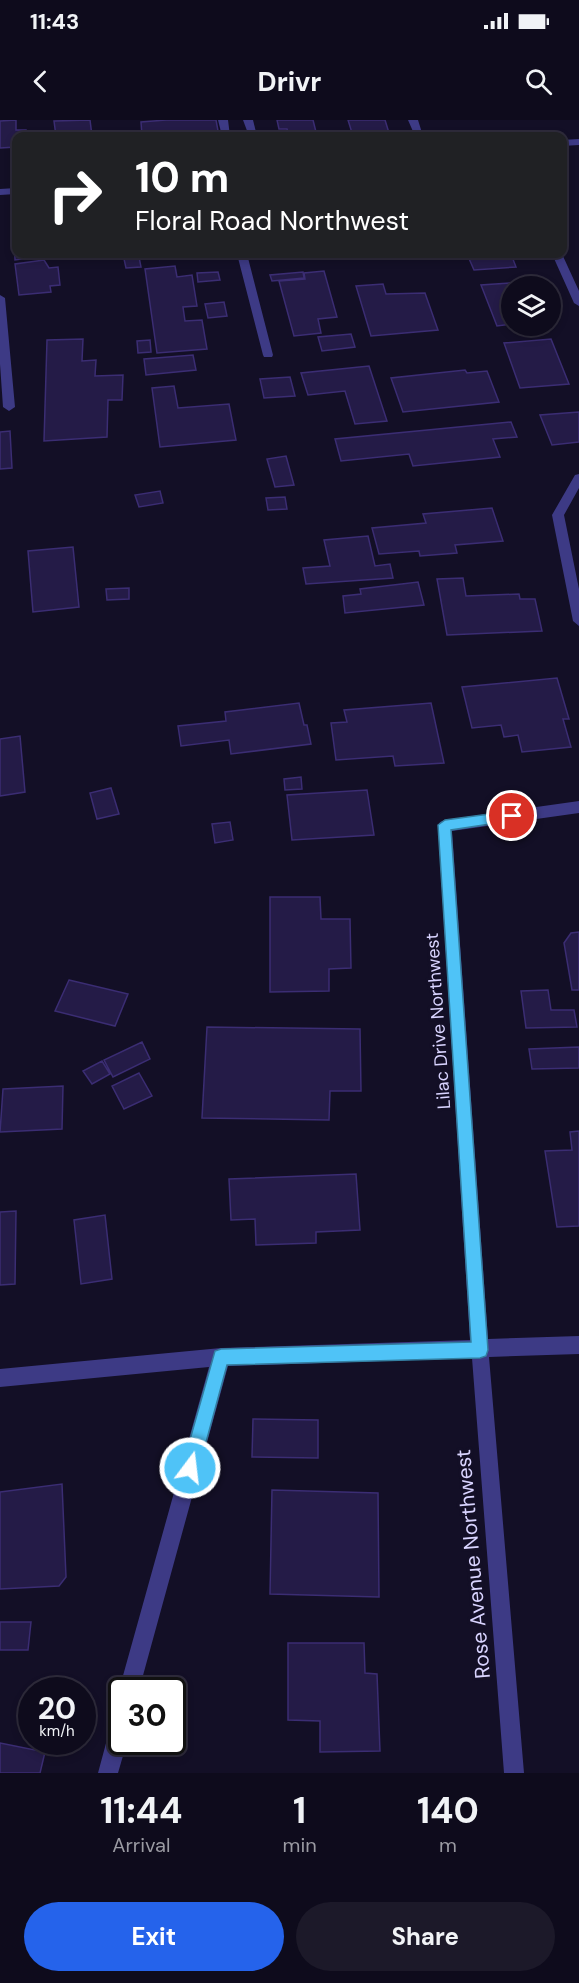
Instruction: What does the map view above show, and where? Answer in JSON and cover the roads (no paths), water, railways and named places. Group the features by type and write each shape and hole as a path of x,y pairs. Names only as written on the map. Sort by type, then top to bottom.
{"street":[{"path":"243,258 268,356"},
{"path":"559,258 579,303"},
{"path":"0,298 9,407"},
{"path":"579,478 558,515 579,621"},
{"name":"Lilac Drive Northwest","path":"480,1350 445,825 579,807"},
{"path":"0,1378 221,1357 579,1345"},
{"name":"Rose Avenue Northwest","path":"480,1350 514,1773"},
{"path":"133,1677 221,1357"},
{"path":"108,1773 113,1755"}]}
